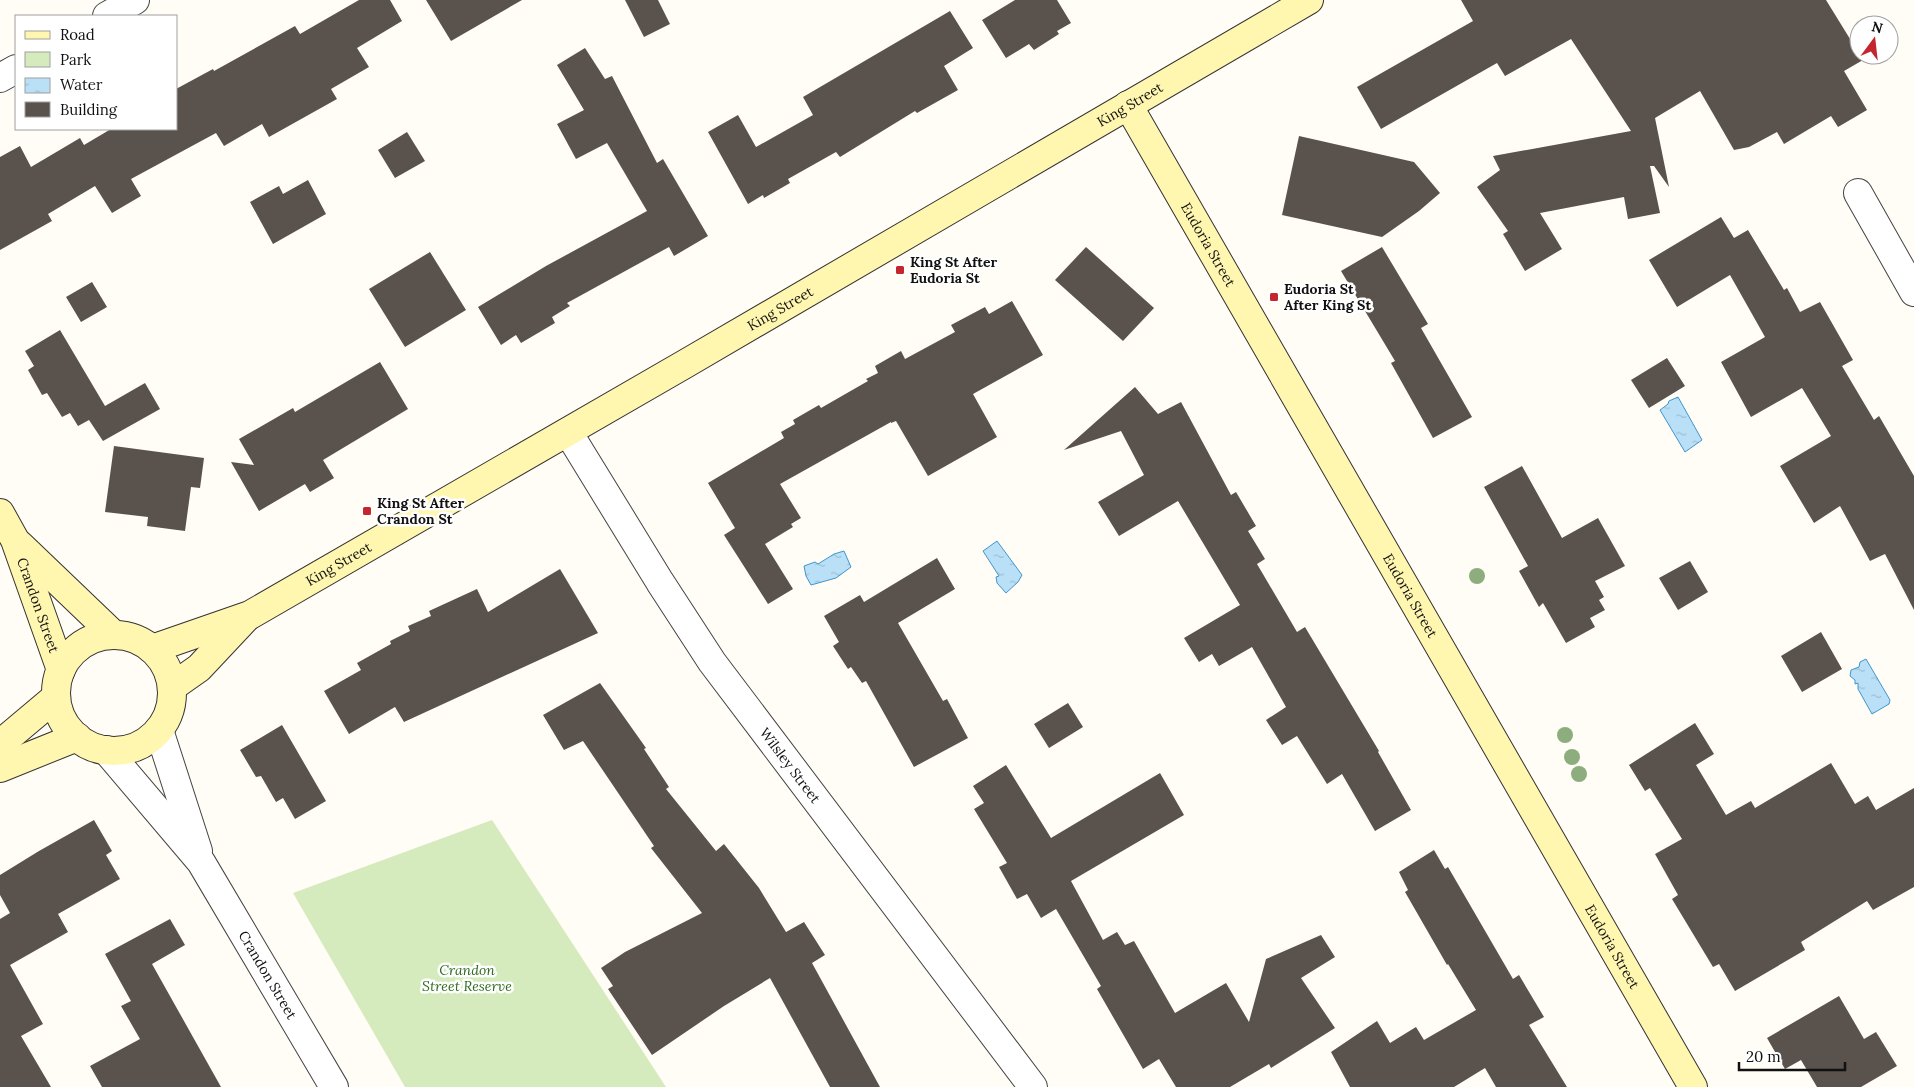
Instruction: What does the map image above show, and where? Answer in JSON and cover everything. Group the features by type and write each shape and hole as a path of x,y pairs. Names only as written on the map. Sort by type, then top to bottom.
{"main road":[{"name":"King Street","path":"152,649 250,614 568,432 1309,0"},
{"name":"Eudoria Street","path":"1128,105 1693,1087"},
{"name":"Crandon Street","path":"0,513 15,540 61,670"},
{"name":"Crandon Street","path":"15,540 114,636"},
{"name":"King Street","path":"172,687 199,668 250,614"},
{"path":"114,636 134,639 152,649 162,660 169,673 172,687 172,703 167,718 159,730 144,743 126,750 106,750 90,746 77,737 66,725 56,697 57,683 61,670 70,656 82,645 98,638 114,636"},
{"path":"0,744 56,697"},
{"path":"0,768 77,737"}],"street":[{"path":"109,15 135,0"},
{"path":"0,78 15,70"},
{"path":"1858,193 1914,292"},
{"name":"Wilsley Street","path":"568,432 660,582 712,662 1032,1087"},
{"name":"Crandon Street","path":"159,730 201,862"},
{"name":"Crandon Street","path":"106,750 201,862 334,1087"}],"green space":[{"name":"Crandon Street Reserve","path":"492,820 666,1087 405,1087 293,893"}],"water":[{"path":"1678,397 1702,440 1685,452 1660,410 1669,401"},
{"path":"997,541 1022,575 1018,582 1006,593 997,583 996,577 999,576 983,551"},
{"path":"844,551 851,567 836,578 811,585 806,576 804,566 815,562 818,564 834,554"},
{"path":"1866,659 1890,700 1889,704 1872,714 1858,689 1858,683 1855,684 1855,680 1850,676 1851,670 1859,667 1860,662"}],"building":[{"path":"359,0 390,0 402,21 357,48 369,67 331,89 337,99 269,137 262,124 224,146 216,133 131,179 141,196 112,213 95,186 48,214 52,221 0,250 0,157 20,146 31,167 80,138 84,145 109,130 178,130 178,88 213,69 214,71 295,26 300,34"},
{"path":"426,0 522,0 451,41"},
{"path":"625,0 658,0 670,24 644,37"},
{"path":"1015,0 1057,0 1071,23 1057,31 1059,34 1034,50 1029,44 1006,58 982,20"},
{"path":"1461,0 1826,0 1849,37 1849,65 1854,65 1844,71 1867,110 1838,127 1831,116 1784,144 1777,132 1749,147 1734,150 1700,91 1655,118 1669,187 1654,166 1650,166 1660,213 1628,219 1624,197 1540,213 1562,249 1525,271 1503,234 1508,231 1477,187 1500,170 1493,156 1631,131 1571,39 1505,76 1497,63 1381,129 1357,87 1473,21"},
{"path":"950,11 973,48 944,66 958,90 917,113 915,111 840,157 836,152 788,179 790,183 764,198 763,195 748,204 708,132 738,115 756,147 813,115 803,97"},
{"path":"585,48 605,79 612,76 657,163 663,159 708,236 674,256 669,247 567,303 570,306 552,317 555,323 521,343 516,335 501,345 478,307 546,266 647,211 607,143 576,159 557,124 584,110 557,65"},
{"path":"407,132 425,161 395,178 378,150"},
{"path":"1299,136 1414,162 1440,193 1419,211 1382,237 1282,215"},
{"path":"308,180 326,214 273,244 250,202 279,186 283,194"},
{"path":"1721,217 1734,238 1748,230 1784,290 1787,288 1800,312 1820,302 1853,360 1842,366 1874,420 1879,416 1914,476 1914,610 1885,554 1870,561 1840,506 1814,523 1780,466 1831,436 1802,388 1751,417 1721,362 1765,337 1730,275 1677,307 1649,260"},
{"path":"1086,247 1154,308 1123,341 1055,280"},
{"path":"1382,247 1428,324 1421,328 1472,417 1433,438 1391,363 1395,361 1341,271"},
{"path":"430,252 466,310 405,347 369,289"},
{"path":"92,282 107,307 81,322 66,297"},
{"path":"1012,301 1043,355 973,394 997,437 928,476 896,421 891,422 780,484 801,518 791,524 793,527 765,544 793,589 768,604 724,535 735,528 708,483 784,438 781,432 795,424 793,420 819,405 821,408 868,381 866,379 878,373 875,366 901,351 905,359 955,332 951,325 985,307 989,314"},
{"path":"60,330 105,406 145,383 160,409 103,441 89,420 78,426 70,413 62,417 47,393 42,395 28,370 34,366 25,351"},
{"path":"1667,358 1685,386 1649,408 1631,380"},
{"path":"380,362 408,409 323,460 334,478 310,492 305,484 259,511 231,462 254,465 239,439 293,408 295,412"},
{"path":"1135,387 1158,414 1181,402 1231,495 1236,492 1256,526 1248,531 1265,559 1257,564 1297,632 1305,627 1379,751 1411,810 1375,831 1342,774 1327,784 1297,736 1282,745 1266,720 1286,707 1252,647 1219,666 1212,654 1199,662 1184,638 1240,605 1178,501 1119,536 1098,502 1144,475 1121,431 1064,450"},
{"path":"114,446 204,458 200,488 191,487 185,531 147,526 148,517 105,512"},
{"path":"1522,466 1562,538 1598,518 1625,566 1595,581 1604,597 1599,600 1605,610 1590,618 1595,627 1566,643 1543,603 1539,607 1519,571 1528,566 1484,487"},
{"path":"937,558 955,589 898,623 943,701 947,699 968,738 914,767 866,681 862,683 851,667 848,669 833,646 839,642 824,616 860,595 864,602"},
{"path":"1690,561 1708,592 1678,610 1659,578"},
{"path":"560,569 598,633 404,722 395,707 349,734 324,691 361,670 357,663 391,644 390,641 410,631 408,626 431,616 429,611 477,589 488,612"},
{"path":"1821,632 1842,669 1802,692 1781,656"},
{"path":"600,683 646,748 644,749 669,787 666,789 716,851 724,844 759,888 786,932 804,922 825,955 812,963 880,1087 830,1087 770,978 724,1006 652,1055 608,989 613,986 601,968 625,952 702,913 651,848 654,846 583,741 564,750 543,715"},
{"path":"1068,703 1083,727 1049,748 1034,724"},
{"path":"1695,723 1714,754 1696,765 1726,815 1751,801 1755,808 1831,763 1855,804 1868,796 1876,810 1914,788 1914,887 1873,910 1867,901 1801,942 1805,950 1735,991 1719,964 1713,967 1672,899 1678,895 1655,854 1682,839 1650,788 1645,791 1629,765"},
{"path":"282,725 326,801 295,819 283,798 276,802 261,776 256,777 240,750"},
{"path":"1006,765 1051,838 1160,773 1184,815 1071,881 1103,940 1117,932 1125,945 1134,941 1175,1013 1226,983 1249,1022 1266,959 1321,935 1335,957 1301,978 1335,1028 1271,1068 1269,1064 1230,1087 1176,1087 1159,1059 1143,1069 1097,989 1101,986 1056,909 1041,918 1027,894 1017,899 999,867 1007,863 974,809 984,803 973,786"},
{"path":"94,820 112,851 106,855 120,879 58,914 68,932 10,965 43,1024 21,1036 51,1087 0,1087 0,919 10,913 0,895 0,875"},
{"path":"1434,850 1445,869 1448,867 1513,979 1519,975 1544,1017 1529,1025 1567,1087 1496,1087 1485,1068 1454,1087 1350,1087 1331,1052 1377,1021 1390,1043 1416,1027 1424,1040 1476,1010 1447,965 1405,892 1408,890 1399,872"},
{"path":"170,919 185,945 152,964 221,1087 102,1087 90,1066 140,1039 121,1006 131,1001 105,954"},
{"path":"1839,996 1864,1039 1876,1032 1897,1066 1861,1087 1817,1087 1801,1060 1785,1069 1767,1038"}],"place":[{"name":"King St After Eudoria St","path":"900,270"},
{"name":"Eudoria St After King St","path":"1274,297"},
{"name":"King St After Crandon St","path":"367,511"}]}
